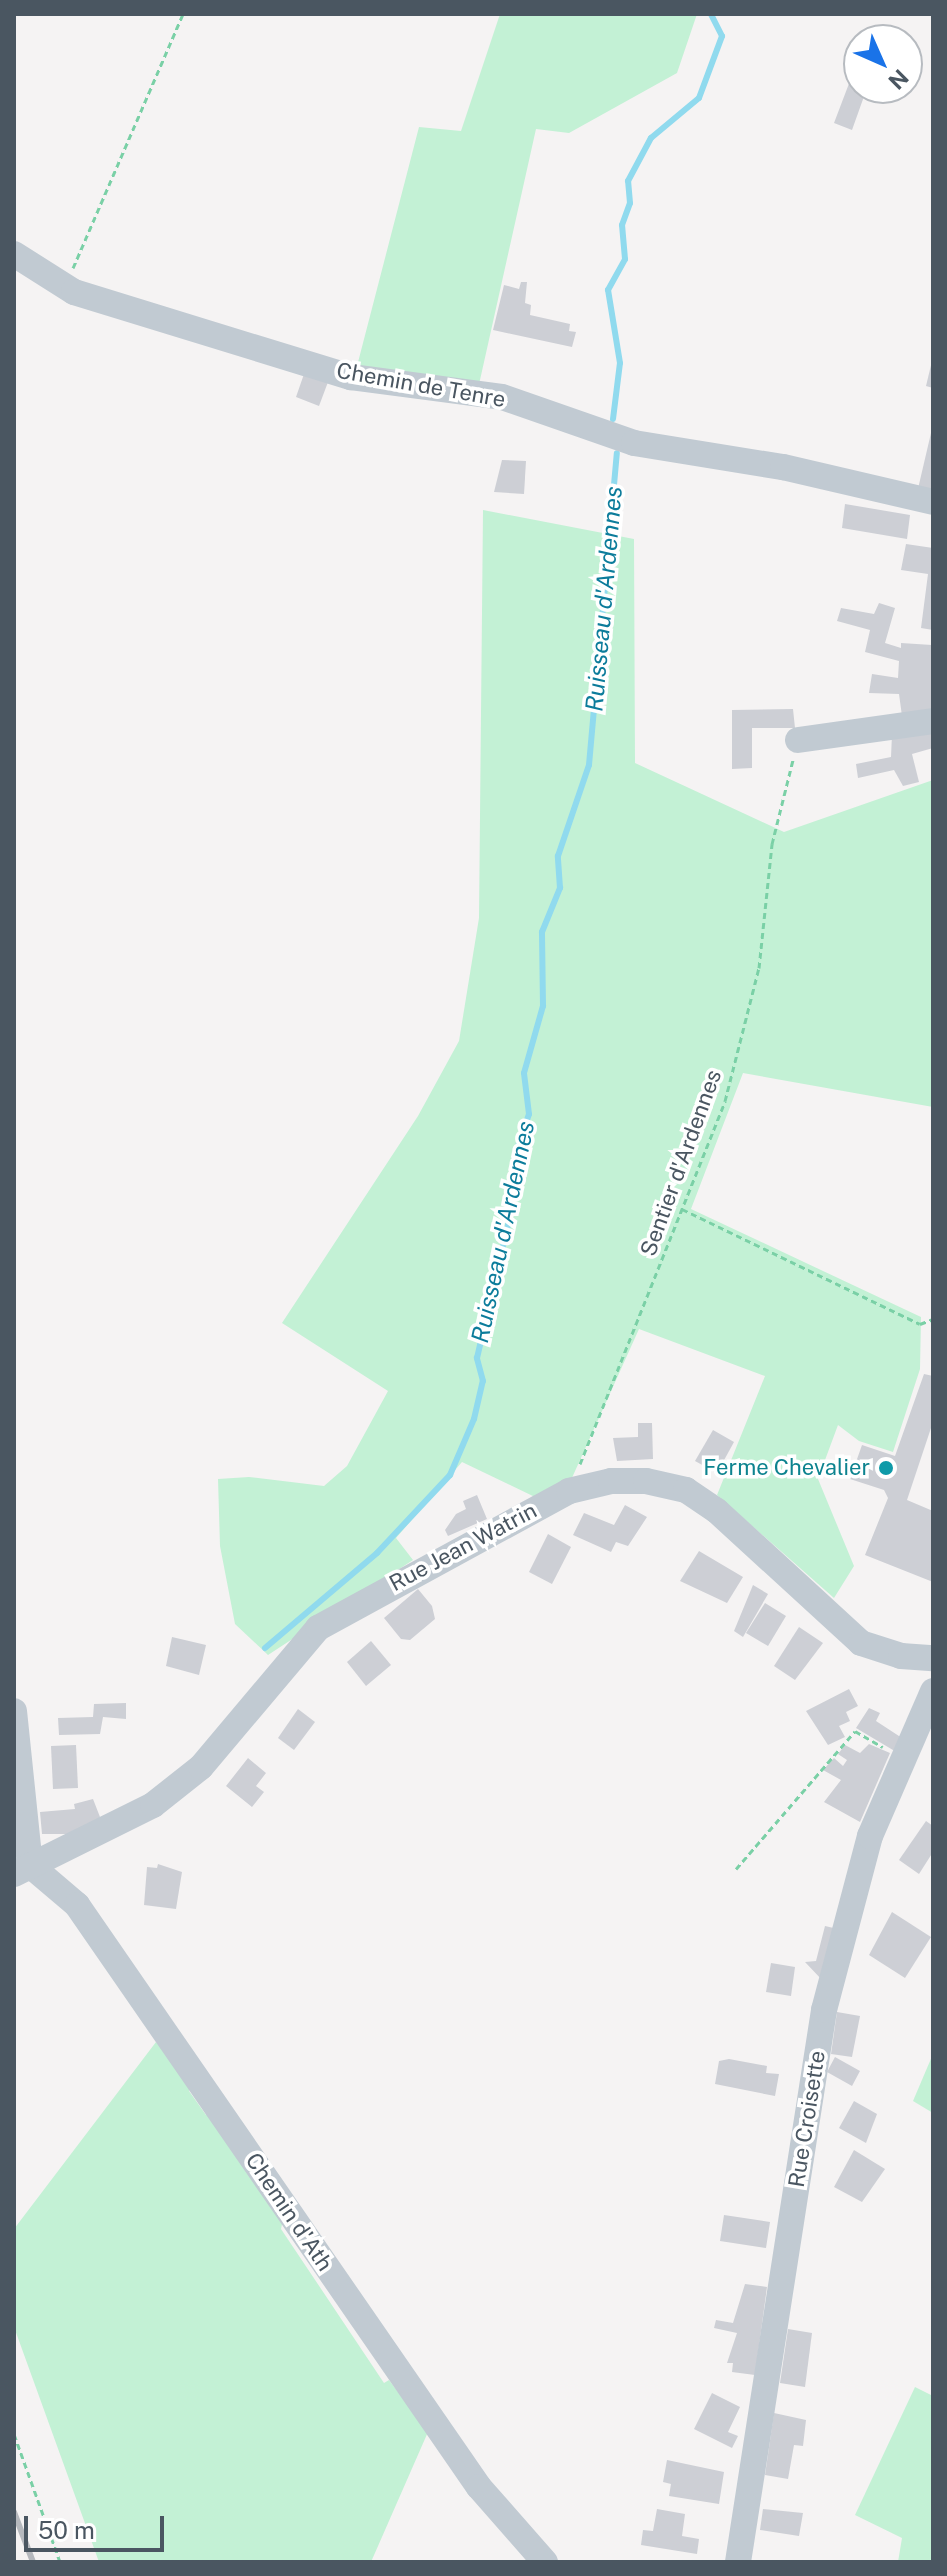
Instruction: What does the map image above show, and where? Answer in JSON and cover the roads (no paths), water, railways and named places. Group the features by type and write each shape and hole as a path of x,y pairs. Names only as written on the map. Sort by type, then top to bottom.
{"street":[{"name":"Chemin de Tenre","path":"14,254 64,288 351,377 502,397 634,443 783,467 933,502"},
{"path":"798,740 933,721"},
{"name":"Rue Jean Watrin","path":"22,1869 153,1805 201,1767 318,1628 569,1491 611,1481 646,1481 686,1490 717,1511 861,1643 901,1656 933,1658"},
{"name":"Rue Croisette","path":"738,2562 824,2010 870,1836 933,1691"},
{"path":"14,1711 22,1869"},
{"name":"Chemin d'Ath","path":"22,1869 77,1905 479,2487 545,2562"}],"waterway":[{"name":"Ruisseau d'Ardennes","path":"613,419 620,363 608,290 625,259 622,225 630,203 628,181 651,138 699,98 722,36 711,14"},
{"name":"Ruisseau d'Ardennes","path":"265,1648 377,1553 450,1475 474,1419 483,1381 477,1358 509,1220 515,1155 529,1114 524,1073 543,1006 542,932 560,888 558,856 589,765 617,453"}],"railway":[{"path":"14,2512 33,2562"}],"place":[{"name":"Ferme Chevalier","path":"886,1468"}]}
